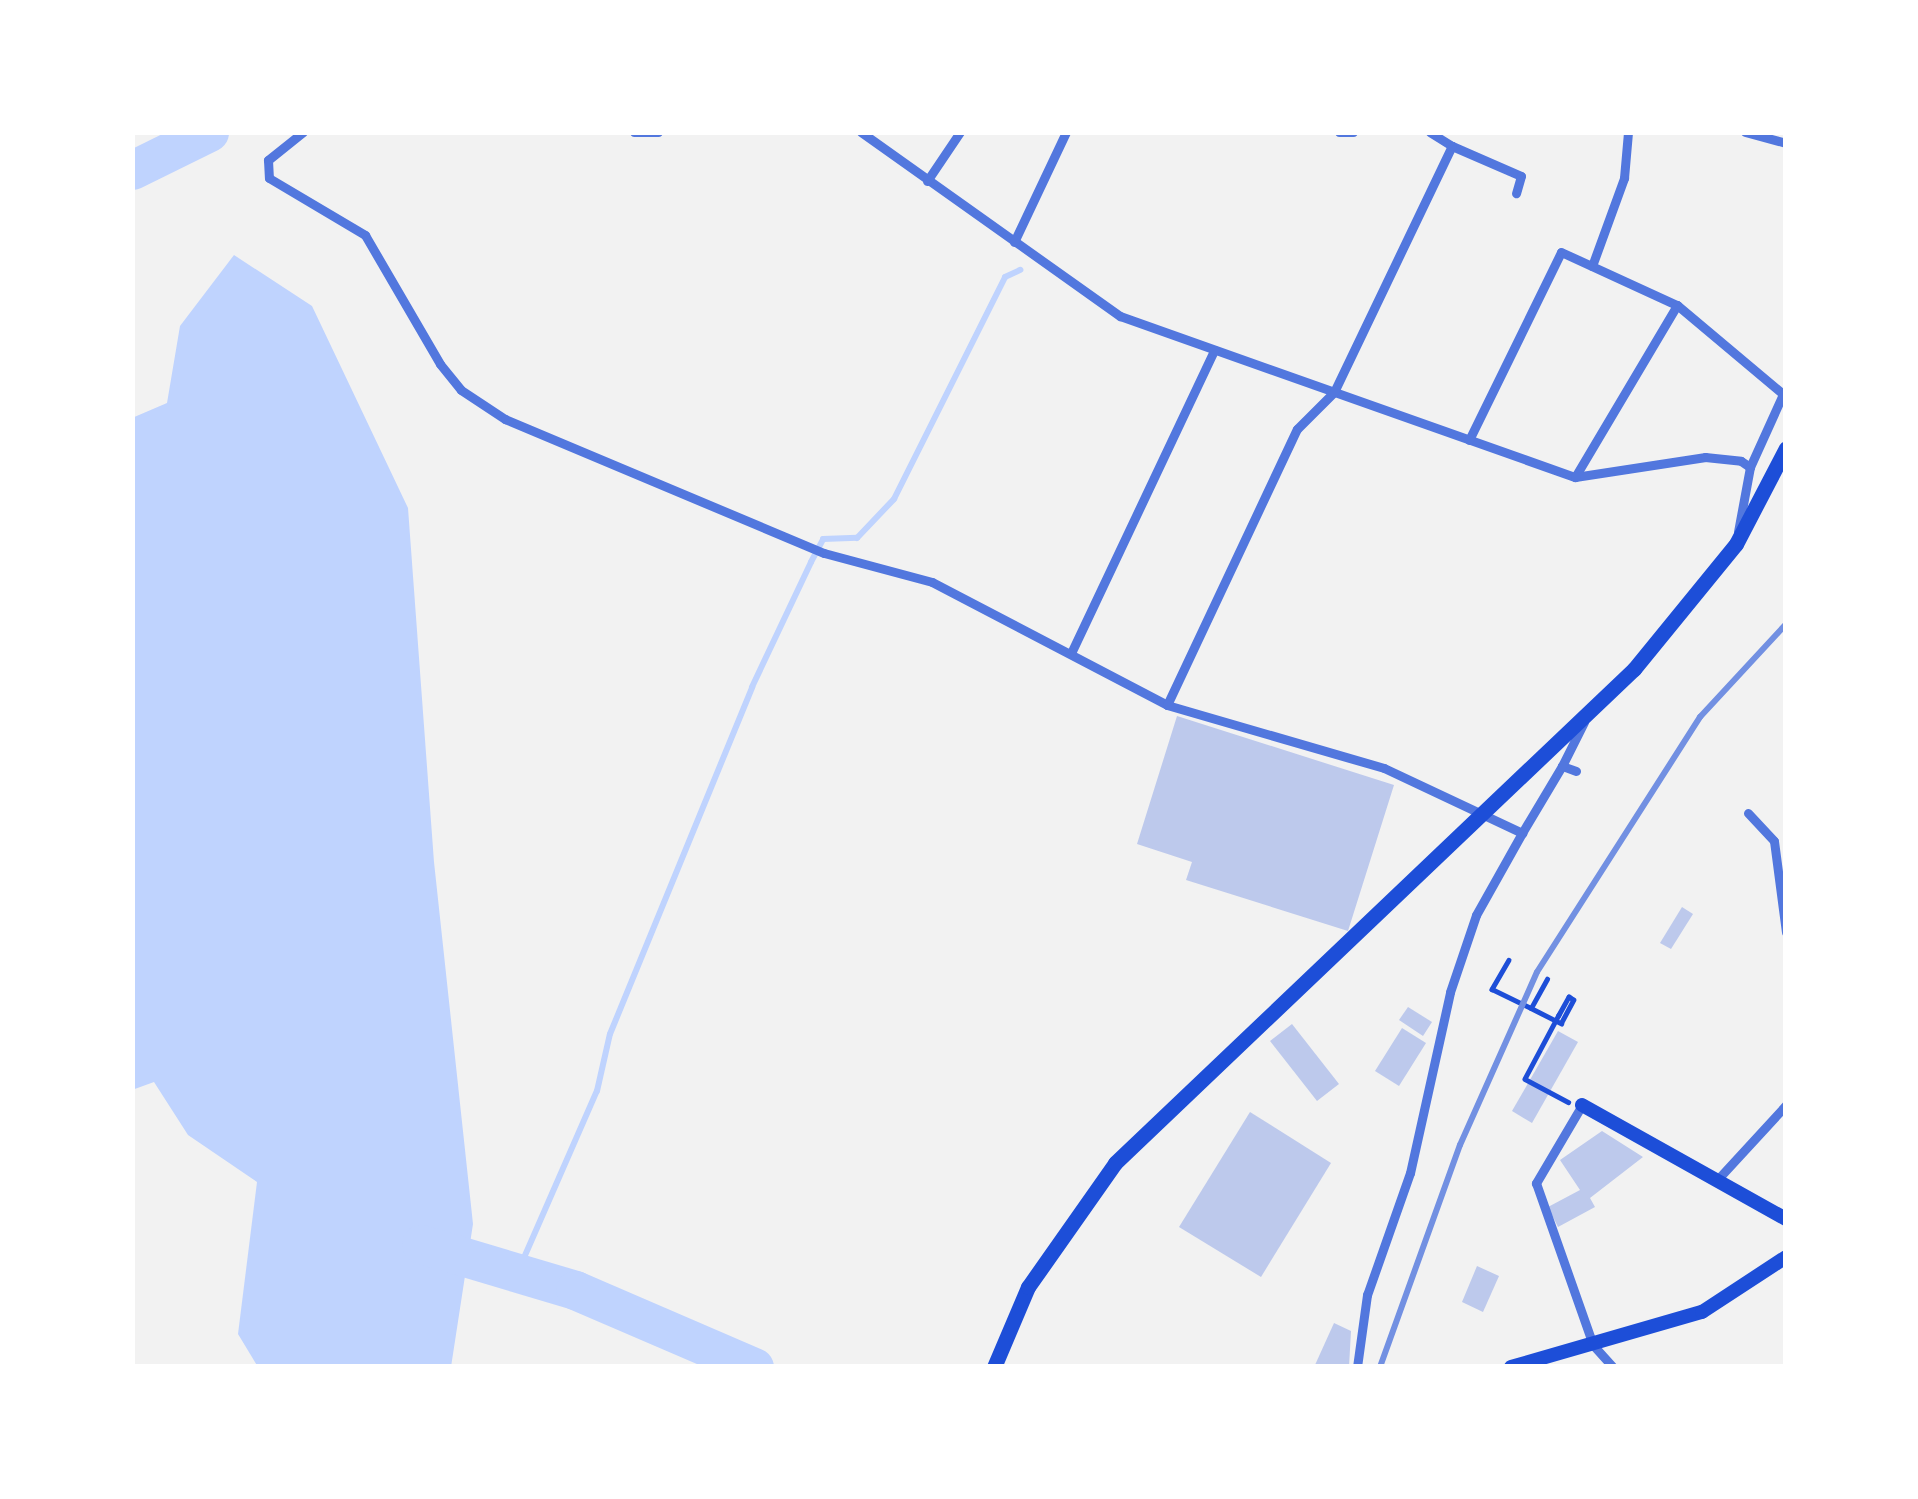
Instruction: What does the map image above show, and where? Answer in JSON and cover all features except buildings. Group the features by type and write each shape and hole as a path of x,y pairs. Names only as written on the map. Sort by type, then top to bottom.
{"main road":[{"path":"994,1367 1028,1287 1114,1163 1586,717 1701,593 1736,544 1786,448"},
{"path":"1581,1107 1786,1219"},
{"path":"1510,1367 1702,1312 1786,1257"}],"street":[{"path":"303,132 268,160 268,178 364,235 460,390 668,494 747,516 824,554 932,582 1072,651 1167,705 1384,768 1522,833"},
{"path":"634,132 658,132"},
{"path":"861,132 1120,316 1575,477 1705,457 1750,466"},
{"path":"928,181 960,132"},
{"path":"1015,242 1066,132"},
{"path":"1339,132 1353,132"},
{"path":"1430,132 1521,176 1516,193"},
{"path":"1592,266 1624,178 1628,132"},
{"path":"1745,132 1786,143"},
{"path":"1167,705 1297,429 1334,392 1452,146"},
{"path":"1469,440 1562,252 1677,305 1784,390 1750,466 1736,544"},
{"path":"1575,477 1677,305"},
{"path":"1072,651 1214,350"},
{"path":"1358,1367 1367,1295 1410,1173 1450,992 1476,915 1586,717"},
{"path":"1562,766 1576,770"},
{"path":"1748,813 1774,841 1786,932"},
{"path":"1717,1180 1786,1105"},
{"path":"1581,1107 1536,1183 1593,1345 1613,1367"}],"path":[{"path":"1509,960 1492,989 1532,1006 1561,1023 1573,1000 1559,1015 1526,1079 1581,1107"},
{"path":"1532,1006 1547,979"}],"water":[{"path":"234,255 312,306 408,508 434,862 473,1224 451,1367 258,1367 238,1334 257,1182 188,1135 154,1082 132,1090 132,418 167,403 180,326"}],"waterway":[{"path":"132,170 209,132"},
{"path":"516,1276 597,1091 610,1034 752,687 811,562 823,539 857,538 894,499 1005,277 1020,270"},
{"path":"421,1244 575,1290 754,1367"}],"railway":[{"path":"1380,1367 1460,1145 1537,972 1700,717 1786,624"}]}
